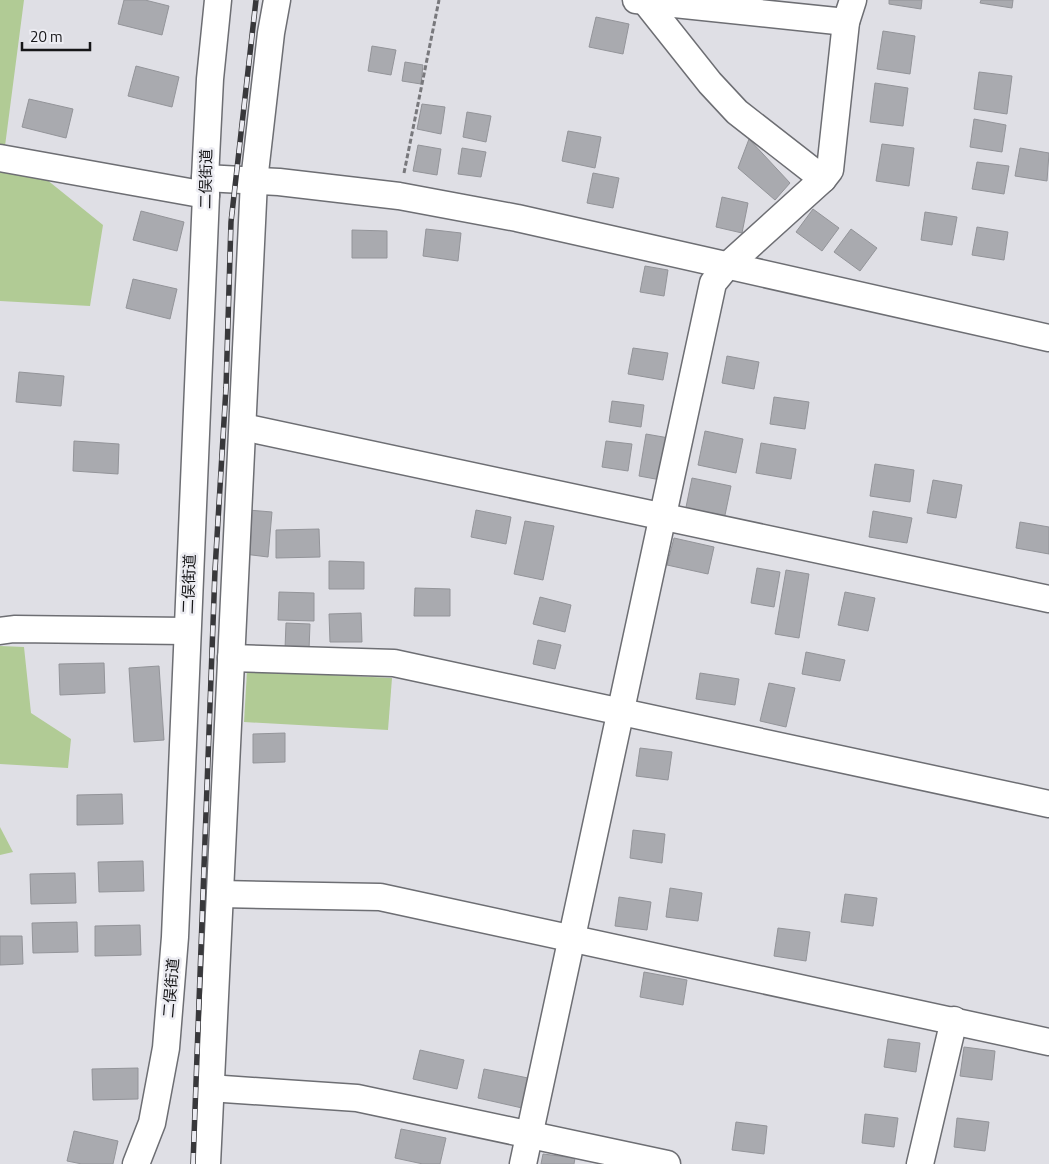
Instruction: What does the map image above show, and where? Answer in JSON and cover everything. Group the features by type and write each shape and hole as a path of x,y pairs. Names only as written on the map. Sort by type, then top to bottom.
{"street":[{"name":"二俣街道","path":"136,1164 152,1123 166,1048 175,936 210,79 218,0"},
{"path":"206,1164 254,181 271,33 277,0"},
{"path":"523,1164 713,283 727,266 823,179 830,170 849,11 642,1"},
{"path":"642,1 710,83 737,112 823,179"},
{"path":"0,158 206,187 254,181 399,196 517,218 1049,338"},
{"path":"243,427 1049,599"},
{"path":"0,631 14,629 187,630"},
{"path":"231,658 394,663 1049,804"},
{"path":"220,894 380,897 1049,1042"},
{"path":"920,1164 954,1020"},
{"path":"209,1088 358,1098 667,1164"}],"path":[{"path":"399,196 439,0"}],"green space":[{"path":"0,0 24,0 5,146 103,225 90,306 0,301"},
{"path":"0,646 24,647 31,713 71,739 68,768 0,764"},
{"path":"247,671 392,678 388,730 244,722"},
{"path":"0,827 13,852 0,855"}],"building":[{"path":"124,0 145,0 169,6 162,35 118,24"},
{"path":"889,0 922,0 921,9 889,4"},
{"path":"981,0 1013,0 1012,8 980,3"},
{"path":"596,17 629,24 623,54 589,47"},
{"path":"883,31 915,36 910,74 877,69"},
{"path":"372,46 396,50 391,75 368,71"},
{"path":"405,62 423,65 421,84 402,81"},
{"path":"136,66 179,77 172,107 128,96"},
{"path":"979,72 1012,76 1007,114 974,109"},
{"path":"875,83 908,88 903,126 870,122"},
{"path":"29,99 73,109 66,138 22,127"},
{"path":"422,104 445,107 441,134 417,129"},
{"path":"467,112 491,116 486,142 463,137"},
{"path":"974,119 1006,125 1002,152 970,147"},
{"path":"568,131 601,137 595,168 562,161"},
{"path":"749,139 790,183 775,200 738,168"},
{"path":"882,144 914,148 909,186 876,181"},
{"path":"418,145 441,149 437,175 413,171"},
{"path":"462,148 486,152 481,177 458,174"},
{"path":"1020,148 1049,153 1047,181 1015,176"},
{"path":"977,162 1009,166 1004,194 972,189"},
{"path":"593,173 619,178 613,208 587,203"},
{"path":"722,197 748,203 742,233 716,227"},
{"path":"813,209 839,228 822,251 796,232"},
{"path":"141,211 184,222 177,251 133,240"},
{"path":"925,212 957,217 952,245 921,240"},
{"path":"977,227 1008,232 1004,260 972,255"},
{"path":"426,229 461,233 458,261 423,256"},
{"path":"851,229 877,248 860,271 834,252"},
{"path":"352,230 387,231 387,258 352,258"},
{"path":"645,266 668,270 664,296 640,292"},
{"path":"133,279 177,289 170,319 126,308"},
{"path":"633,348 668,353 663,380 628,374"},
{"path":"727,356 759,362 754,389 722,383"},
{"path":"19,372 64,376 61,406 16,402"},
{"path":"774,397 809,402 805,429 770,424"},
{"path":"612,401 644,405 641,427 609,422"},
{"path":"705,431 743,439 736,473 698,465"},
{"path":"646,434 669,438 661,480 639,476"},
{"path":"74,441 119,444 118,474 73,471"},
{"path":"606,441 632,444 628,471 602,467"},
{"path":"761,443 796,449 791,479 756,473"},
{"path":"875,464 914,470 910,502 870,496"},
{"path":"692,478 731,486 724,520 685,512"},
{"path":"933,480 962,485 956,518 927,513"},
{"path":"248,510 272,512 268,557 244,554"},
{"path":"476,510 511,517 506,544 471,537"},
{"path":"873,511 912,518 907,543 869,537"},
{"path":"525,521 554,526 543,580 514,574"},
{"path":"1020,522 1049,527 1049,554 1016,548"},
{"path":"319,529 320,557 276,558 276,530"},
{"path":"674,538 714,547 708,574 667,565"},
{"path":"329,561 364,562 364,589 329,589"},
{"path":"757,568 780,572 774,607 751,603"},
{"path":"786,570 809,574 799,638 775,634"},
{"path":"415,588 450,589 450,616 414,616"},
{"path":"279,592 314,593 314,621 278,620"},
{"path":"845,592 875,598 868,631 838,625"},
{"path":"540,597 571,605 565,632 533,624"},
{"path":"361,613 362,642 330,642 329,614"},
{"path":"286,623 310,624 309,650 285,649"},
{"path":"538,640 561,645 555,669 533,664"},
{"path":"806,652 845,660 840,681 802,674"},
{"path":"104,663 105,693 60,695 59,664"},
{"path":"159,666 164,740 134,742 129,668"},
{"path":"700,673 739,679 735,705 696,699"},
{"path":"769,683 795,688 786,727 760,721"},
{"path":"285,733 285,762 253,763 253,734"},
{"path":"640,748 672,752 668,780 636,776"},
{"path":"122,794 123,824 77,825 77,795"},
{"path":"633,830 665,834 662,863 630,858"},
{"path":"143,861 144,891 99,892 98,862"},
{"path":"75,873 76,903 31,904 30,874"},
{"path":"670,888 702,893 698,921 666,917"},
{"path":"845,894 877,898 873,926 841,922"},
{"path":"619,897 651,902 647,930 615,926"},
{"path":"77,922 78,952 33,953 32,923"},
{"path":"140,925 141,955 95,956 95,926"},
{"path":"778,928 810,932 806,961 774,956"},
{"path":"0,936 22,936 23,964 0,965"},
{"path":"644,972 687,980 683,1005 640,997"},
{"path":"888,1039 920,1043 916,1072 884,1067"},
{"path":"964,1047 995,1051 992,1080 960,1076"},
{"path":"420,1050 464,1060 457,1089 413,1079"},
{"path":"138,1068 138,1099 93,1100 92,1069"},
{"path":"484,1069 528,1078 522,1108 478,1098"},
{"path":"865,1114 898,1118 894,1147 862,1143"},
{"path":"957,1118 989,1122 985,1151 954,1147"},
{"path":"736,1122 767,1126 764,1154 732,1150"},
{"path":"401,1129 446,1138 440,1164 423,1164 395,1158"},
{"path":"74,1131 118,1141 113,1164 82,1164 67,1161"},
{"path":"543,1154 575,1158 574,1164 541,1164"}],"railway":[{"path":"193,1164 215,570 226,388 231,222 256,0"}]}
